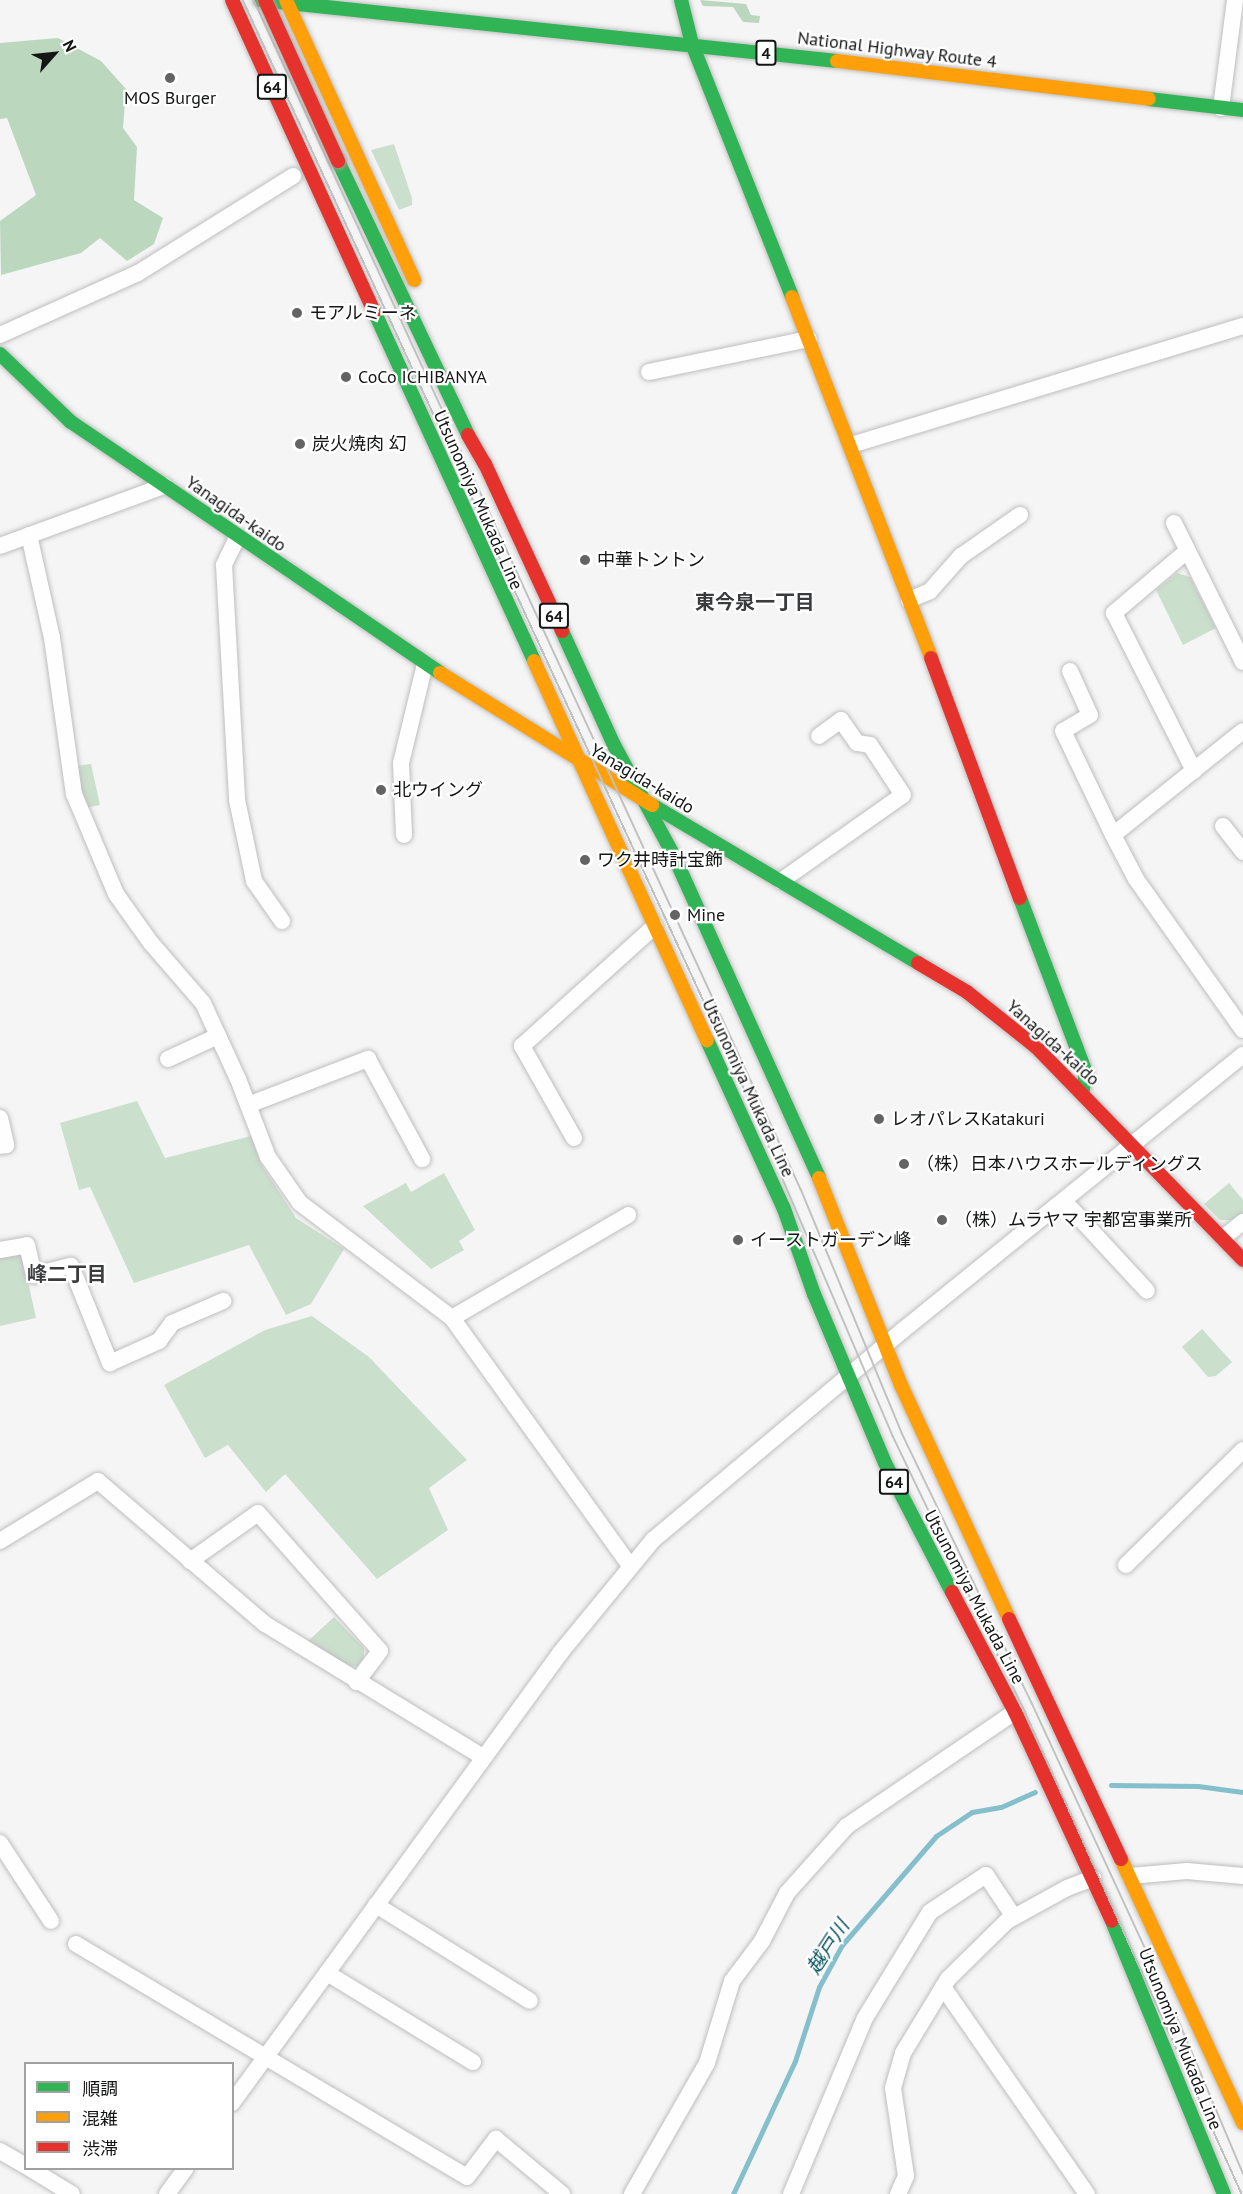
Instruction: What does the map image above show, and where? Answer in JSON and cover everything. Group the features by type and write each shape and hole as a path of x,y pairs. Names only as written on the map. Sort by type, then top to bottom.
{"main road":[{"name":"Utsunomiya Mukada Line","path":"232,0 452,487 784,1209 848,1376 908,1513 1015,1712 1092,1878 1151,2010 1224,2194"},
{"name":"National Highway Route 4","path":"260,0 692,44 1243,110"},
{"name":"Utsunomiya Mukada Line","path":"265,0 463,428 486,464 614,745 646,803 824,1190 884,1346 1130,1876 1236,2090 1243,2123"},
{"path":"681,0 692,44 851,445 1086,1072 1082,1093"},
{"path":"287,3 423,299"},
{"name":"Yanagida-kaido","path":"0,354 55,409 237,538 425,664 646,803 967,992 1036,1047 1133,1144 1243,1260"},
{"path":"393,390 452,487"},
{"path":"463,428 468,413 465,393"}],"street":[{"path":"1221,108 1235,0"},
{"path":"0,335 138,273 293,176"},
{"path":"851,445 1243,326"},
{"path":"649,372 809,339"},
{"path":"0,546 164,486"},
{"path":"909,600 930,591 961,556 1020,515"},
{"path":"1174,523 1243,662"},
{"path":"29,535 52,638 74,794 116,894 151,943 203,1003 268,1157 300,1203 452,1318 630,1566"},
{"path":"237,538 224,565 237,800 254,881 282,921"},
{"path":"1187,551 1114,613 1194,771"},
{"path":"405,835 401,763 425,664"},
{"path":"1070,671 1090,715 1063,731 1113,835 1136,879 1243,1030"},
{"path":"781,881 903,795 870,745 857,743 841,720 819,736"},
{"path":"1113,835 1243,731"},
{"path":"1223,826 1243,852"},
{"path":"574,1138 522,1046 655,926"},
{"path":"168,1059 218,1036"},
{"path":"234,2100 483,1757 630,1566 677,1519 848,1376 1243,1055"},
{"path":"248,1105 368,1059 422,1159"},
{"path":"0,1118 6,1145 0,1146"},
{"path":"1064,1201 1148,1291"},
{"path":"452,1318 628,1215"},
{"path":"1223,1238 1243,1222"},
{"path":"0,1250 27,1245 34,1275 71,1266 110,1363 159,1341 172,1323 223,1301"},
{"path":"1126,1565 1243,1450"},
{"path":"0,1541 98,1481 265,1624 483,1757"},
{"path":"190,1561 258,1514 380,1651 357,1682"},
{"path":"632,2194 707,2063 732,1981 768,1932 787,1893 858,1817 1015,1712"},
{"path":"0,1844 51,1921"},
{"path":"1130,1876 1187,1871 1243,1876"},
{"path":"791,2194 865,2018 930,1912 986,1875 1014,1917"},
{"path":"898,2194 906,2175 893,2088 903,2053 943,1987 1014,1917 1092,1878"},
{"path":"376,1905 530,2001"},
{"path":"76,1944 467,2177 496,2139 562,2194"},
{"path":"327,1972 473,2062"},
{"path":"943,1987 1087,2194"},
{"path":"0,2151 24,2165"},
{"path":"31,2170 72,2194"},
{"path":"167,2194 185,2170"}],"green space":[{"path":"700,0 746,4 751,15 760,16 759,23 743,22 733,7 703,6"},
{"path":"58,38 101,61 126,89 123,128 137,147 134,200 163,218 154,244 127,261 100,238 81,253 1,275 0,221 36,195 7,118 0,119 0,43"},
{"path":"394,144 412,198 412,205 399,210 371,150"},
{"path":"1177,573 1190,577 1216,628 1183,645 1156,590"},
{"path":"91,764 100,805 86,808 76,766"},
{"path":"137,1101 165,1158 251,1136 261,1164 296,1218 344,1249 311,1304 286,1315 249,1245 134,1283 90,1187 79,1190 60,1123"},
{"path":"444,1173 475,1230 459,1241 464,1250 431,1269 363,1206 406,1183 411,1192"},
{"path":"1229,1183 1243,1200 1243,1213 1234,1220 1220,1220 1204,1204"},
{"path":"22,1254 36,1318 0,1326 0,1258"},
{"path":"312,1316 369,1357 467,1460 429,1488 448,1530 377,1579 285,1474 266,1492 228,1445 205,1458 164,1385 265,1330"},
{"path":"1202,1329 1232,1362 1216,1376 1208,1377 1182,1347"},
{"path":"334,1617 364,1648 364,1657 358,1666 345,1667 307,1642"}],"waterway":[{"name":"越戸川","path":"1111,1785 1198,1786 1243,1792"},
{"name":"越戸川","path":"733,2194 795,2061 819,1987 842,1945 936,1836 972,1812 1001,1807 1035,1792"}],"tram line":[{"path":"243,0 743,1086 893,1436 1023,1707 1242,2194"},
{"path":"254,0 801,1189 902,1433 1032,1703 1181,2026 1243,2173"}],"traffic: fast":[{"path":"260,0 837,61"},
{"path":"681,0 692,44 792,297"},
{"path":"1149,99 1243,110"},
{"path":"338,161 468,435"},
{"path":"374,311 534,661"},
{"path":"0,354 71,422 440,673"},
{"path":"562,631 614,745 673,854 819,1178"},
{"path":"652,805 918,963"},
{"path":"1020,898 1086,1073 1082,1093"},
{"path":"707,1040 784,1209 814,1294 885,1463 952,1592"},
{"path":"1112,1921 1224,2194"}],"traffic: slow":[{"path":"286,0 414,280"},
{"path":"837,61 1149,99"},
{"path":"792,297 931,658"},
{"path":"534,661 707,1040"},
{"path":"440,673 652,805"},
{"path":"819,1178 901,1385 1009,1619"},
{"path":"1121,1859 1243,2123"}],"traffic: jam":[{"path":"232,0 374,311"},
{"path":"265,0 338,161"},
{"path":"468,435 485,464 562,631"},
{"path":"931,658 1020,898"},
{"path":"918,963 967,992 1036,1047 1243,1260"},
{"path":"952,1592 1015,1712 1112,1921"},
{"path":"1009,1619 1121,1859"}],"place":[{"name":"MOS Burger","path":"170,78"},
{"name":"モアルミーネ","path":"297,313"},
{"name":"CoCo ICHIBANYA","path":"346,377"},
{"name":"炭火焼肉 幻","path":"300,444"},
{"name":"中華トントン","path":"585,560"},
{"name":"北ウイング","path":"381,790"},
{"name":"ワク井時計宝飾","path":"585,860"},
{"name":"Mine","path":"675,915"},
{"name":"レオパレスKatakuri","path":"879,1119"},
{"name":"（株）日本ハウスホールディングス","path":"904,1164"},
{"name":"（株）ムラヤマ 宇都宮事業所","path":"942,1220"},
{"name":"イーストガーデン峰","path":"738,1240"}],"district":[{"name":"東今泉一丁目","path":"755,602"},
{"name":"峰二丁目","path":"67,1274"}]}
